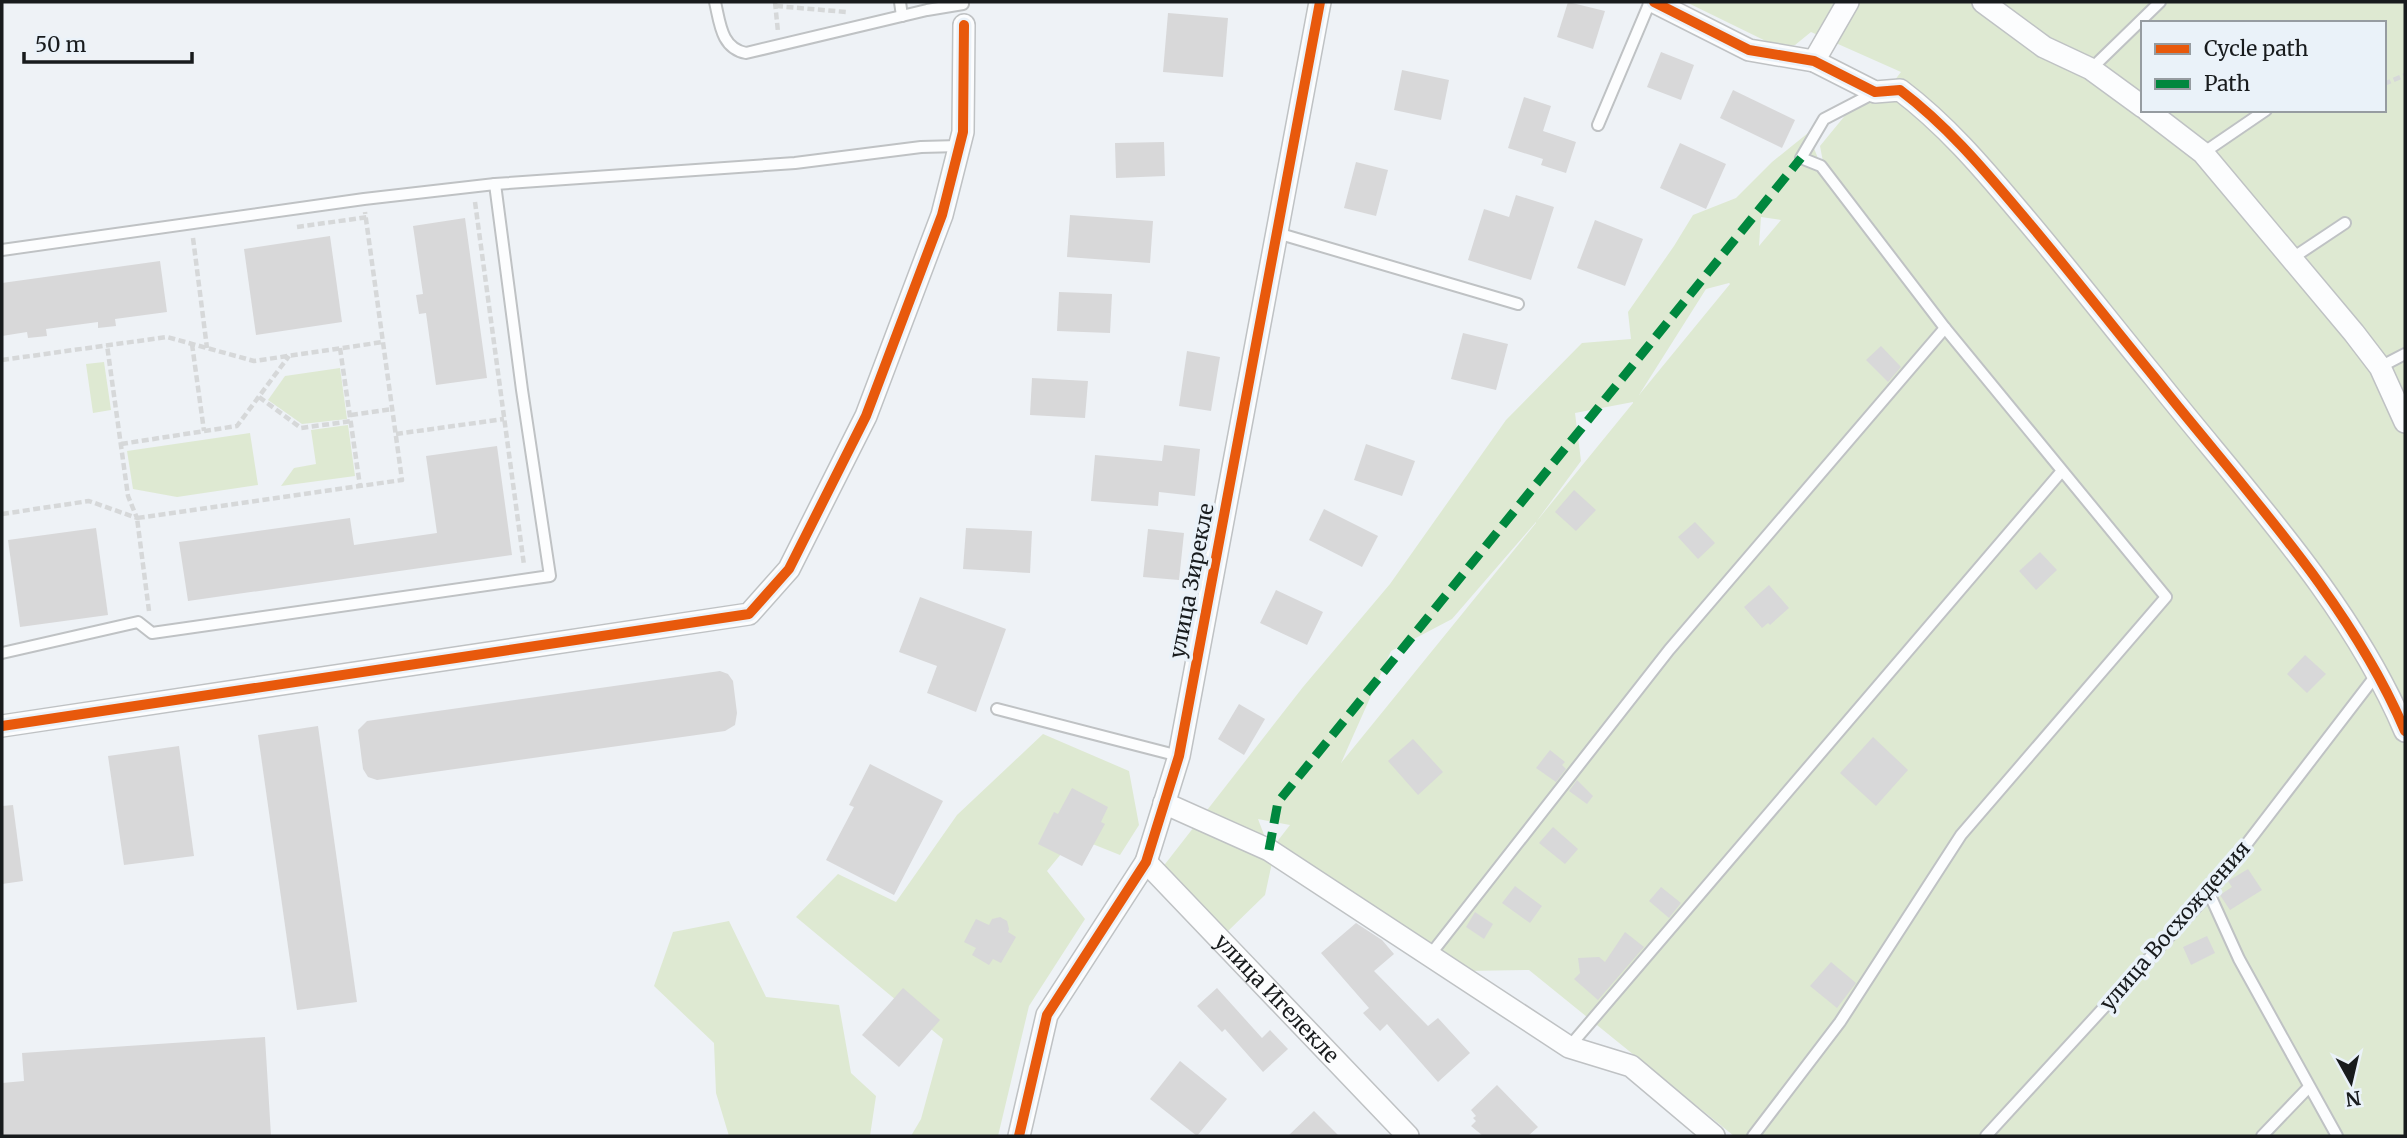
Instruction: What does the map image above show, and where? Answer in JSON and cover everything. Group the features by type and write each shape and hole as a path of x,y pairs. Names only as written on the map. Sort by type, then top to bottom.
{"street":[{"name":"улица Зирекле","path":"1020,1135 1047,1014 1146,862 1179,756 1320,2"},
{"path":"1652,2 1749,50 1814,61 1875,92 1899,90 1924,109 1968,151 2049,246 2314,576 2378,673 2405,731"},
{"path":"1814,61 1848,2"},
{"path":"1983,2 2045,47 2091,69 2141,106"},
{"path":"2,726 749,614 789,569 866,416 942,215 963,132 963,10"},
{"path":"2149,112 2203,153 2354,333 2380,367 2405,422"},
{"path":"1164,803 1269,850 1569,1047 1631,1066 1714,1136"},
{"name":"улица Игелекле","path":"1146,862 1408,1136"}],"lane":[{"path":"715,2 723,35 735,50 753,53 902,16 963,10"},
{"path":"900,2 902,16"},
{"path":"1598,125 1652,2"},
{"path":"2091,69 2160,2"},
{"path":"1753,1136 1840,1022 1961,835 2166,597 1945,328 1821,166 1801,158 1824,119 1875,92"},
{"path":"2203,153 2263,112"},
{"path":"2,250 364,199 495,184 795,163 921,147 959,146"},
{"path":"2,653 138,622 152,633 550,576 495,184"},
{"path":"2291,259 2345,223"},
{"path":"1277,233 1518,304"},
{"path":"1430,955 1669,650 1945,328"},
{"path":"2380,367 2405,354"},
{"path":"1569,1047 2061,472"},
{"name":"улица Восхождения","path":"1986,1136 2209,893 2378,673"},
{"path":"997,709 1179,756"},
{"path":"2209,893 2239,959 2337,1136"},
{"path":"2262,1136 2309,1087"}],"path":[{"path":"779,47 775,4 858,13"},
{"path":"2386,83 2405,75"},
{"path":"2,514 89,501 137,518 402,480 364,199"},
{"path":"475,202 526,579"},
{"path":"191,223 207,348"},
{"path":"2,360 167,337 254,361 383,342"},
{"path":"192,344 204,431"},
{"path":"107,345 128,496 137,518 152,633"},
{"path":"340,348 360,486"},
{"path":"121,444 237,426 290,355"},
{"path":"259,397 301,428 392,409"},
{"path":"396,434 504,419"}],"green space":[{"path":"1686,2 2405,2 2405,1136 1734,1136 1529,970 1464,971 1276,843 1290,825 1258,819 1273,858 1265,895 1227,932 1162,868 1303,687 1390,584 1506,420 1582,343 1631,339 1628,312 1693,215 1736,198 1772,162 1808,133 1821,166 1824,167 1820,146 1875,79 1891,85 1901,72 1811,32 1795,45 1778,47","holes":["1761,217 1781,220 1759,246","1730,284 1639,395 1706,289","1633,402 1536,522 1581,461 1575,413","1536,523 1341,763 1391,651 1452,619"]},
{"path":"104,362 111,410 93,413 86,364"},
{"path":"340,368 347,419 302,424 268,400 285,376"},
{"path":"348,425 355,476 281,486 294,468 316,464 311,430"},
{"path":"250,433 258,485 177,497 133,489 127,451"},
{"path":"1043,734 1129,771 1139,825 1120,855 1075,837 1047,871 1085,919 1029,1006 998,1136 911,1136 921,1119 943,1039 796,917 838,874 896,902 957,815"},
{"path":"729,921 766,997 839,1005 851,1073 876,1096 870,1136 729,1136 716,1093 714,1043 654,986 673,932"}],"building":[{"path":"1568,2 1605,11 1593,49 1557,37"},
{"path":"1168,13 1228,18 1223,77 1163,72"},
{"path":"1661,52 1694,65 1681,100 1647,87"},
{"path":"1402,70 1449,80 1441,120 1394,110"},
{"path":"1733,90 1795,120 1782,148 1720,118"},
{"path":"1524,97 1551,106 1543,131 1576,142 1566,173 1541,165 1543,159 1508,148"},
{"path":"1164,142 1165,176 1116,178 1115,143"},
{"path":"1680,143 1726,164 1706,209 1660,188"},
{"path":"1356,162 1388,170 1376,216 1344,208"},
{"path":"1516,195 1554,207 1531,280 1468,260 1484,209 1509,217"},
{"path":"1070,215 1153,221 1150,263 1067,257"},
{"path":"465,218 487,378 436,385 426,313 419,314 416,295 423,294 413,226"},
{"path":"1595,220 1643,239 1625,286 1577,268"},
{"path":"330,236 342,322 256,335 244,249"},
{"path":"160,261 167,312 115,319 116,326 98,328 98,322 46,329 47,336 28,338 27,332 2,336 2,283"},
{"path":"1059,292 1112,294 1110,333 1057,331"},
{"path":"1463,333 1508,344 1496,390 1451,379"},
{"path":"1881,346 1901,367 1888,382 1866,360"},
{"path":"1187,351 1220,357 1211,411 1179,406"},
{"path":"1032,378 1088,381 1085,418 1030,415"},
{"path":"1366,444 1415,461 1402,496 1354,480"},
{"path":"1164,445 1200,449 1195,496 1159,492 1158,506 1091,501 1095,455 1162,461"},
{"path":"497,446 512,555 188,601 179,542 350,518 354,545 437,533 426,456"},
{"path":"1574,490 1596,510 1576,531 1555,512"},
{"path":"1324,509 1378,536 1362,567 1309,540"},
{"path":"1695,522 1715,543 1698,559 1678,537"},
{"path":"96,528 108,615 20,627 8,540"},
{"path":"966,528 1032,531 1030,573 963,569"},
{"path":"1148,529 1184,533 1179,580 1143,577"},
{"path":"2040,552 2057,570 2036,590 2019,571"},
{"path":"1769,585 1789,608 1770,625 1768,623 1762,628 1744,607"},
{"path":"1276,590 1323,612 1307,645 1260,623"},
{"path":"920,597 1006,629 976,712 927,693 937,666 899,652"},
{"path":"2305,655 2326,674 2307,693 2287,674"},
{"path":"720,671 728,674 733,681 737,713 735,725 725,731 377,780 368,777 363,769 358,730 367,721"},
{"path":"1239,704 1265,719 1244,755 1218,739"},
{"path":"318,726 357,1002 297,1010 258,735"},
{"path":"1873,737 1908,770 1876,806 1840,773"},
{"path":"1413,739 1443,772 1418,795 1388,761"},
{"path":"179,746 194,856 124,865 108,756"},
{"path":"1550,750 1565,762 1562,765 1566,769 1556,782 1536,768"},
{"path":"870,764 943,801 894,895 826,860 854,807 849,805"},
{"path":"1577,780 1593,796 1587,804 1569,791"},
{"path":"1072,788 1108,807 1101,822 1105,824 1082,866 1038,844 1054,812 1058,814"},
{"path":"13,805 23,881 2,884 2,806"},
{"path":"1553,827 1578,849 1565,864 1539,843"},
{"path":"2248,869 2262,890 2230,910 2220,895 2232,887 2228,881"},
{"path":"1515,886 1542,906 1530,923 1502,903"},
{"path":"1661,887 1681,903 1669,918 1649,901"},
{"path":"1475,912 1493,924 1484,939 1466,927"},
{"path":"1000,917 1007,921 1008,932 1016,937 1001,963 993,959 989,965 972,955 976,948 964,942 976,919 989,925 992,919"},
{"path":"1356,923 1382,940 1394,954 1374,971 1428,1026 1438,1018 1470,1053 1438,1082 1387,1024 1380,1031 1363,1013 1369,1008 1321,953"},
{"path":"1625,932 1644,947 1598,1000 1574,979 1580,973 1578,958 1599,957 1605,962"},
{"path":"2207,936 2215,953 2191,965 2183,947"},
{"path":"1831,962 1856,983 1837,1008 1810,986"},
{"path":"903,988 940,1020 899,1067 862,1035"},
{"path":"1217,988 1262,1038 1270,1030 1288,1049 1263,1072 1225,1029 1222,1032 1197,1006"},
{"path":"265,1037 271,1136 2,1136 2,1083 24,1081 22,1053"},
{"path":"1180,1061 1227,1099 1197,1136 1150,1099"},
{"path":"1497,1085 1538,1127 1528,1136 1483,1136 1471,1126 1476,1121 1473,1118 1476,1116 1471,1110"},
{"path":"1314,1111 1339,1136 1288,1136"}],"marked path":[{"path":"1269,850 1278,802 1801,158"}],"cycle path":[{"path":"1019,1136 1047,1015 1146,862 1179,756 1320,2"},
{"path":"1654,2 1749,50 1814,61 1875,92 1900,90 1947,131 2035,231 2292,547 2355,636 2382,682 2405,731"},
{"path":"2,726 749,614 789,569 866,416 942,215 963,132 964,25"}]}
